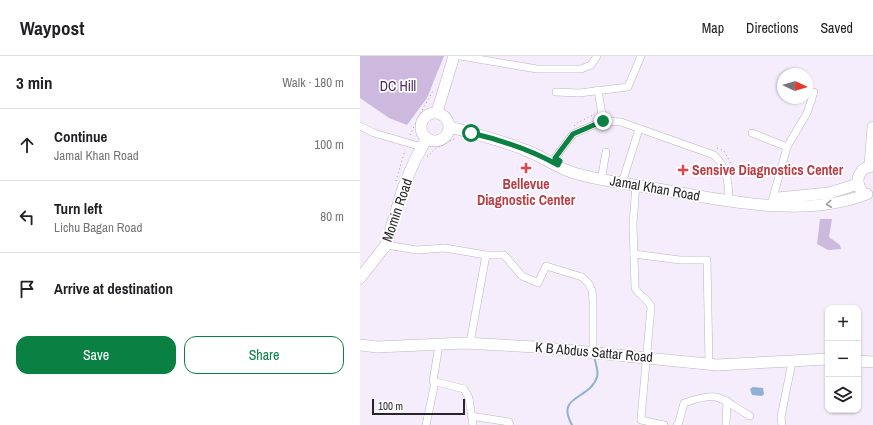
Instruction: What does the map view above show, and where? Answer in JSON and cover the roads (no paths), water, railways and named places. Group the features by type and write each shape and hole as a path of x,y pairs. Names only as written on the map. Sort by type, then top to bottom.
{"main road":[{"path":"437,112 454,56"},
{"path":"449,123 447,134 442,140 424,143 422,122 426,115 437,112 441,113 449,123 474,126 555,158 573,168 623,181 771,202 829,193 858,184"},
{"name":"Jamal Khan Road","path":"449,123 526,150 574,172 623,181 636,185 729,201 815,205 840,203 870,195"},
{"path":"870,195 863,192 858,184 859,174 866,168 872,166 873,127"},
{"name":"Momin Road","path":"360,278 386,245 403,188 424,143"},
{"name":"K B Abdus Sattar Road","path":"360,345 377,347 470,344 647,356 709,364 792,362 825,359"},
{"path":"861,361 873,362"}],"street":[{"path":"460,56 537,69 581,69 591,65 597,56"},
{"path":"556,92 580,93 628,87 641,56"},
{"path":"598,90 603,121"},
{"path":"771,202 787,148 807,113 814,92"},
{"path":"555,158 573,134 603,121 621,122 714,154 723,164 728,178 729,197"},
{"path":"360,126 379,135 424,143"},
{"path":"623,181 639,129"},
{"path":"752,133 787,148"},
{"path":"602,175 606,152"},
{"path":"636,185 633,224 635,288 637,293 647,300 650,307 641,419 664,425"},
{"path":"386,245 417,250 445,248 486,255 504,255 522,276 538,283 546,266 582,277 589,284 592,291 594,319 593,352"},
{"path":"634,254 680,260 707,260 709,364"},
{"path":"470,344 486,255"},
{"path":"426,425 435,382 434,379 439,345"},
{"path":"782,425 781,417 792,362"},
{"path":"435,382 464,390 469,398 473,425"},
{"path":"677,425 685,402 702,396 721,397 750,416"},
{"path":"726,425 727,401"},
{"path":"472,416 509,422 510,425"}],"water":[{"path":"753,387 763,388 764,394 762,396 752,395 750,389"}],"waterway":[{"path":"572,425 568,415 568,408 576,398 588,390 597,377 594,356"}],"place":[{"name":"Bellevue Diagnostic Center","path":"526,168"},
{"name":"Sensive Diagnostics Center","path":"683,170"}],"park label":[{"name":"DC Hill","path":"398,86"}]}
